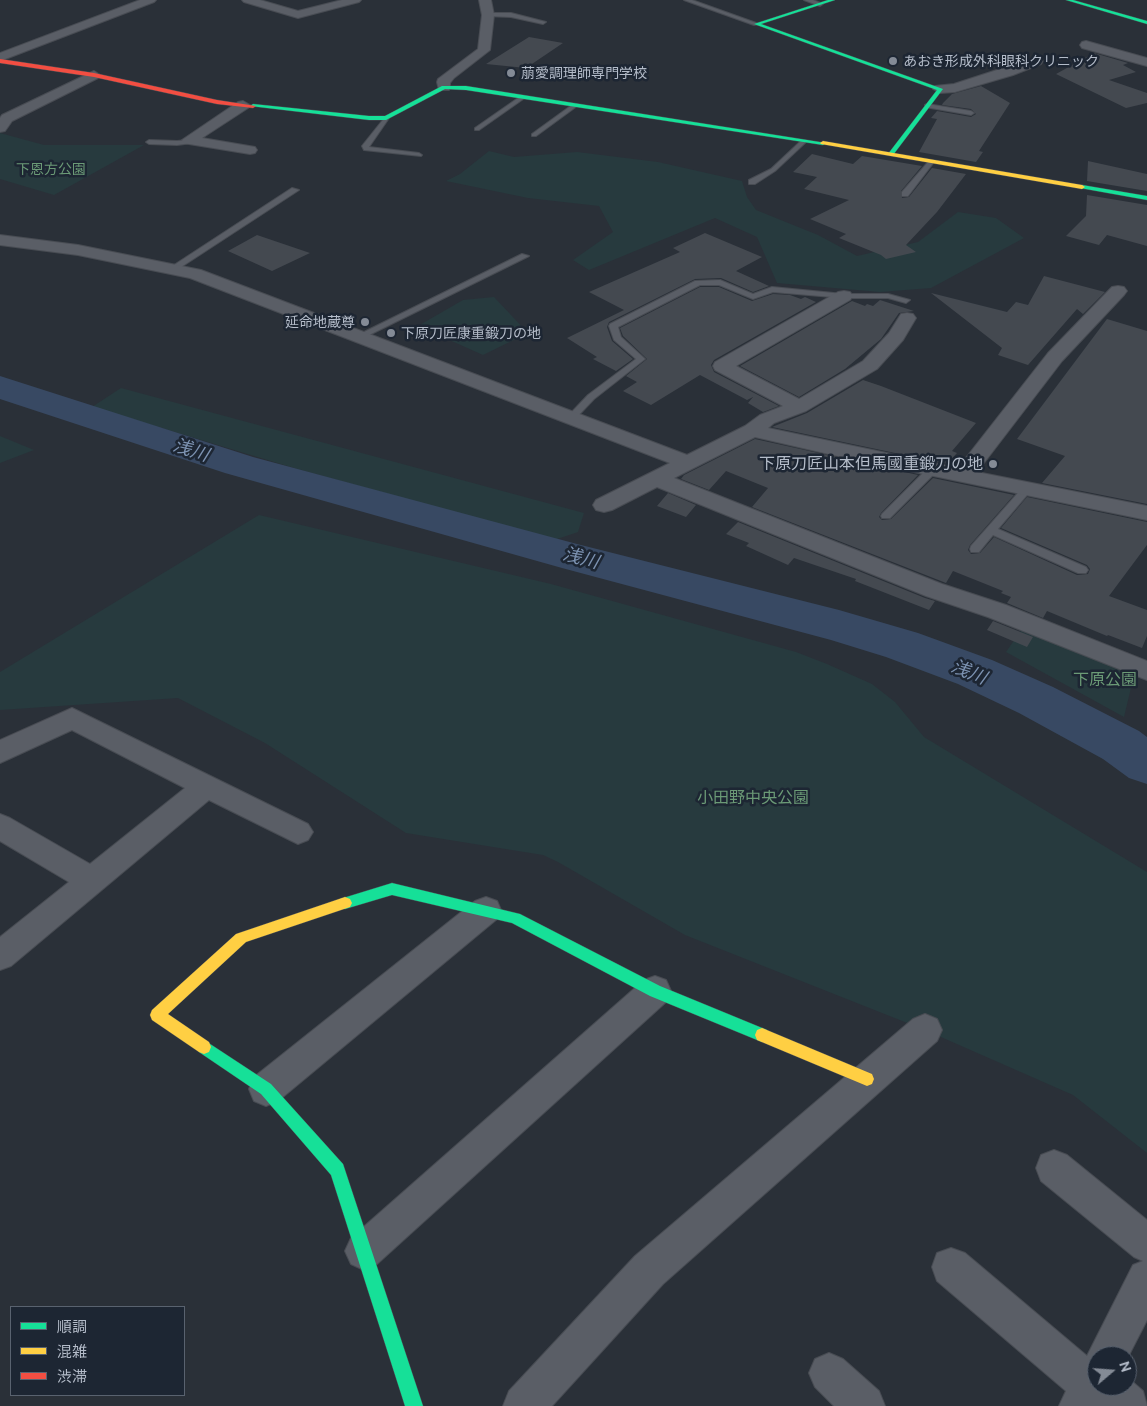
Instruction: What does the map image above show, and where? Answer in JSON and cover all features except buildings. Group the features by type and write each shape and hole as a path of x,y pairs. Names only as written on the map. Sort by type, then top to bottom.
{"street":[{"path":"0,57 150,0"},
{"path":"248,0 298,15 355,0"},
{"path":"444,87 443,82 450,75 484,50 488,15 485,0"},
{"path":"756,24 833,0"},
{"path":"1068,0 1147,23"},
{"path":"756,24 940,88 955,88 1009,72 1037,61"},
{"path":"1086,45 1147,62"},
{"path":"0,62 94,75 216,102 325,115 386,118 444,87 466,88 891,154 1147,198"},
{"path":"0,128 7,118 94,75"},
{"path":"891,154 940,88"},
{"path":"243,105 189,140 250,150"},
{"path":"0,240 78,250 195,274 687,462"},
{"path":"964,475 1055,357 1118,291"},
{"path":"799,407 722,366 844,296"},
{"path":"604,505 752,430 767,419 799,407 870,365 897,336 907,309"},
{"path":"752,430 846,452 934,468 1147,514"},
{"path":"654,478 934,590 997,611 1147,671"},
{"path":"0,752 72,718 298,832"},
{"path":"0,956 207,786"},
{"path":"0,826 93,881"},
{"path":"414,1406 338,1170 266,1089 157,1015 241,938 321,910 392,890 486,910 515,918 654,991 866,1079"},
{"path":"266,1089 486,910"},
{"path":"364,1251 654,991"},
{"path":"524,1406 649,1270 866,1079 925,1030"},
{"path":"1054,1168 1147,1244"},
{"path":"952,1268 1087,1373"},
{"path":"1113,1346 1147,1279"},
{"path":"829,1373 864,1406"},
{"path":"1116,1396 1128,1406"}],"lane":[{"path":"687,0 756,24"},
{"path":"807,0 820,4"},
{"path":"488,15 511,15 543,22"},
{"path":"477,129 523,97"},
{"path":"534,135 545,131 574,106"},
{"path":"927,106 971,113"},
{"path":"386,118 365,146 366,149 419,154"},
{"path":"489,121 502,124"},
{"path":"149,142 178,143 198,141"},
{"path":"752,182 773,170 804,141"},
{"path":"904,194 931,162"},
{"path":"172,269 295,190"},
{"path":"360,336 524,256"},
{"path":"571,418 591,397 642,359 617,338 613,326 698,283 720,282 753,297 772,289 844,296 888,296 907,309"},
{"path":"886,516 934,468"},
{"path":"975,549 1028,488"},
{"path":"992,530 1082,570"}],"green space":[{"name":"下恩方公園","path":"0,133 44,145 144,145 54,195 0,179"},
{"path":"489,151 514,157 577,152 658,162 742,181 747,197 756,210 818,235 857,256 918,242 958,212 996,218 1024,238 931,288 880,292 777,283 757,237 715,218 589,270 573,260 613,232 599,206 528,198 446,181 460,174"},
{"path":"494,297 528,333 483,355 418,326 463,300"},
{"path":"121,388 584,513 578,532 554,540 294,468 92,407"},
{"path":"0,436 34,450 0,463"},
{"name":"小田野中央公園","path":"259,515 551,584 796,652 827,664 872,684 895,702 924,737 1147,872 1147,1153 1073,1095 925,1030 685,935 543,855 406,833 265,743 178,698 0,710 0,672"},
{"name":"下原公園","path":"1026,623 1136,667 1124,717 1006,652"}],"waterway":[{"name":"浅川","path":"0,387 239,465 577,558 839,626 902,645 975,672 1036,700 1121,745 1147,764"}],"traffic: fast":[{"path":"756,24 833,0"},
{"path":"1068,0 1147,23"},
{"path":"756,24 940,89 891,154"},
{"path":"253,106 369,118 386,118 444,87 466,88 823,143"},
{"path":"1082,187 1147,198"},
{"path":"345,903 392,889 515,918 655,991 762,1035"},
{"path":"204,1047 266,1089 337,1170 414,1406"}],"traffic: slow":[{"path":"823,143 1082,187"},
{"path":"204,1047 157,1015 241,938 345,903"},
{"path":"762,1035 867,1079"}],"traffic: jam":[{"path":"0,61 94,75 217,102 253,106"}],"place":[{"name":"あおき形成外科眼科クリニック","path":"893,61"},
{"name":"萠愛調理師専門学校","path":"511,73"},
{"name":"延命地蔵尊","path":"365,322"},
{"name":"下原刀匠康重鍛刀の地","path":"391,333"},
{"name":"下原刀匠山本但馬國重鍛刀の地","path":"993,464"}]}
